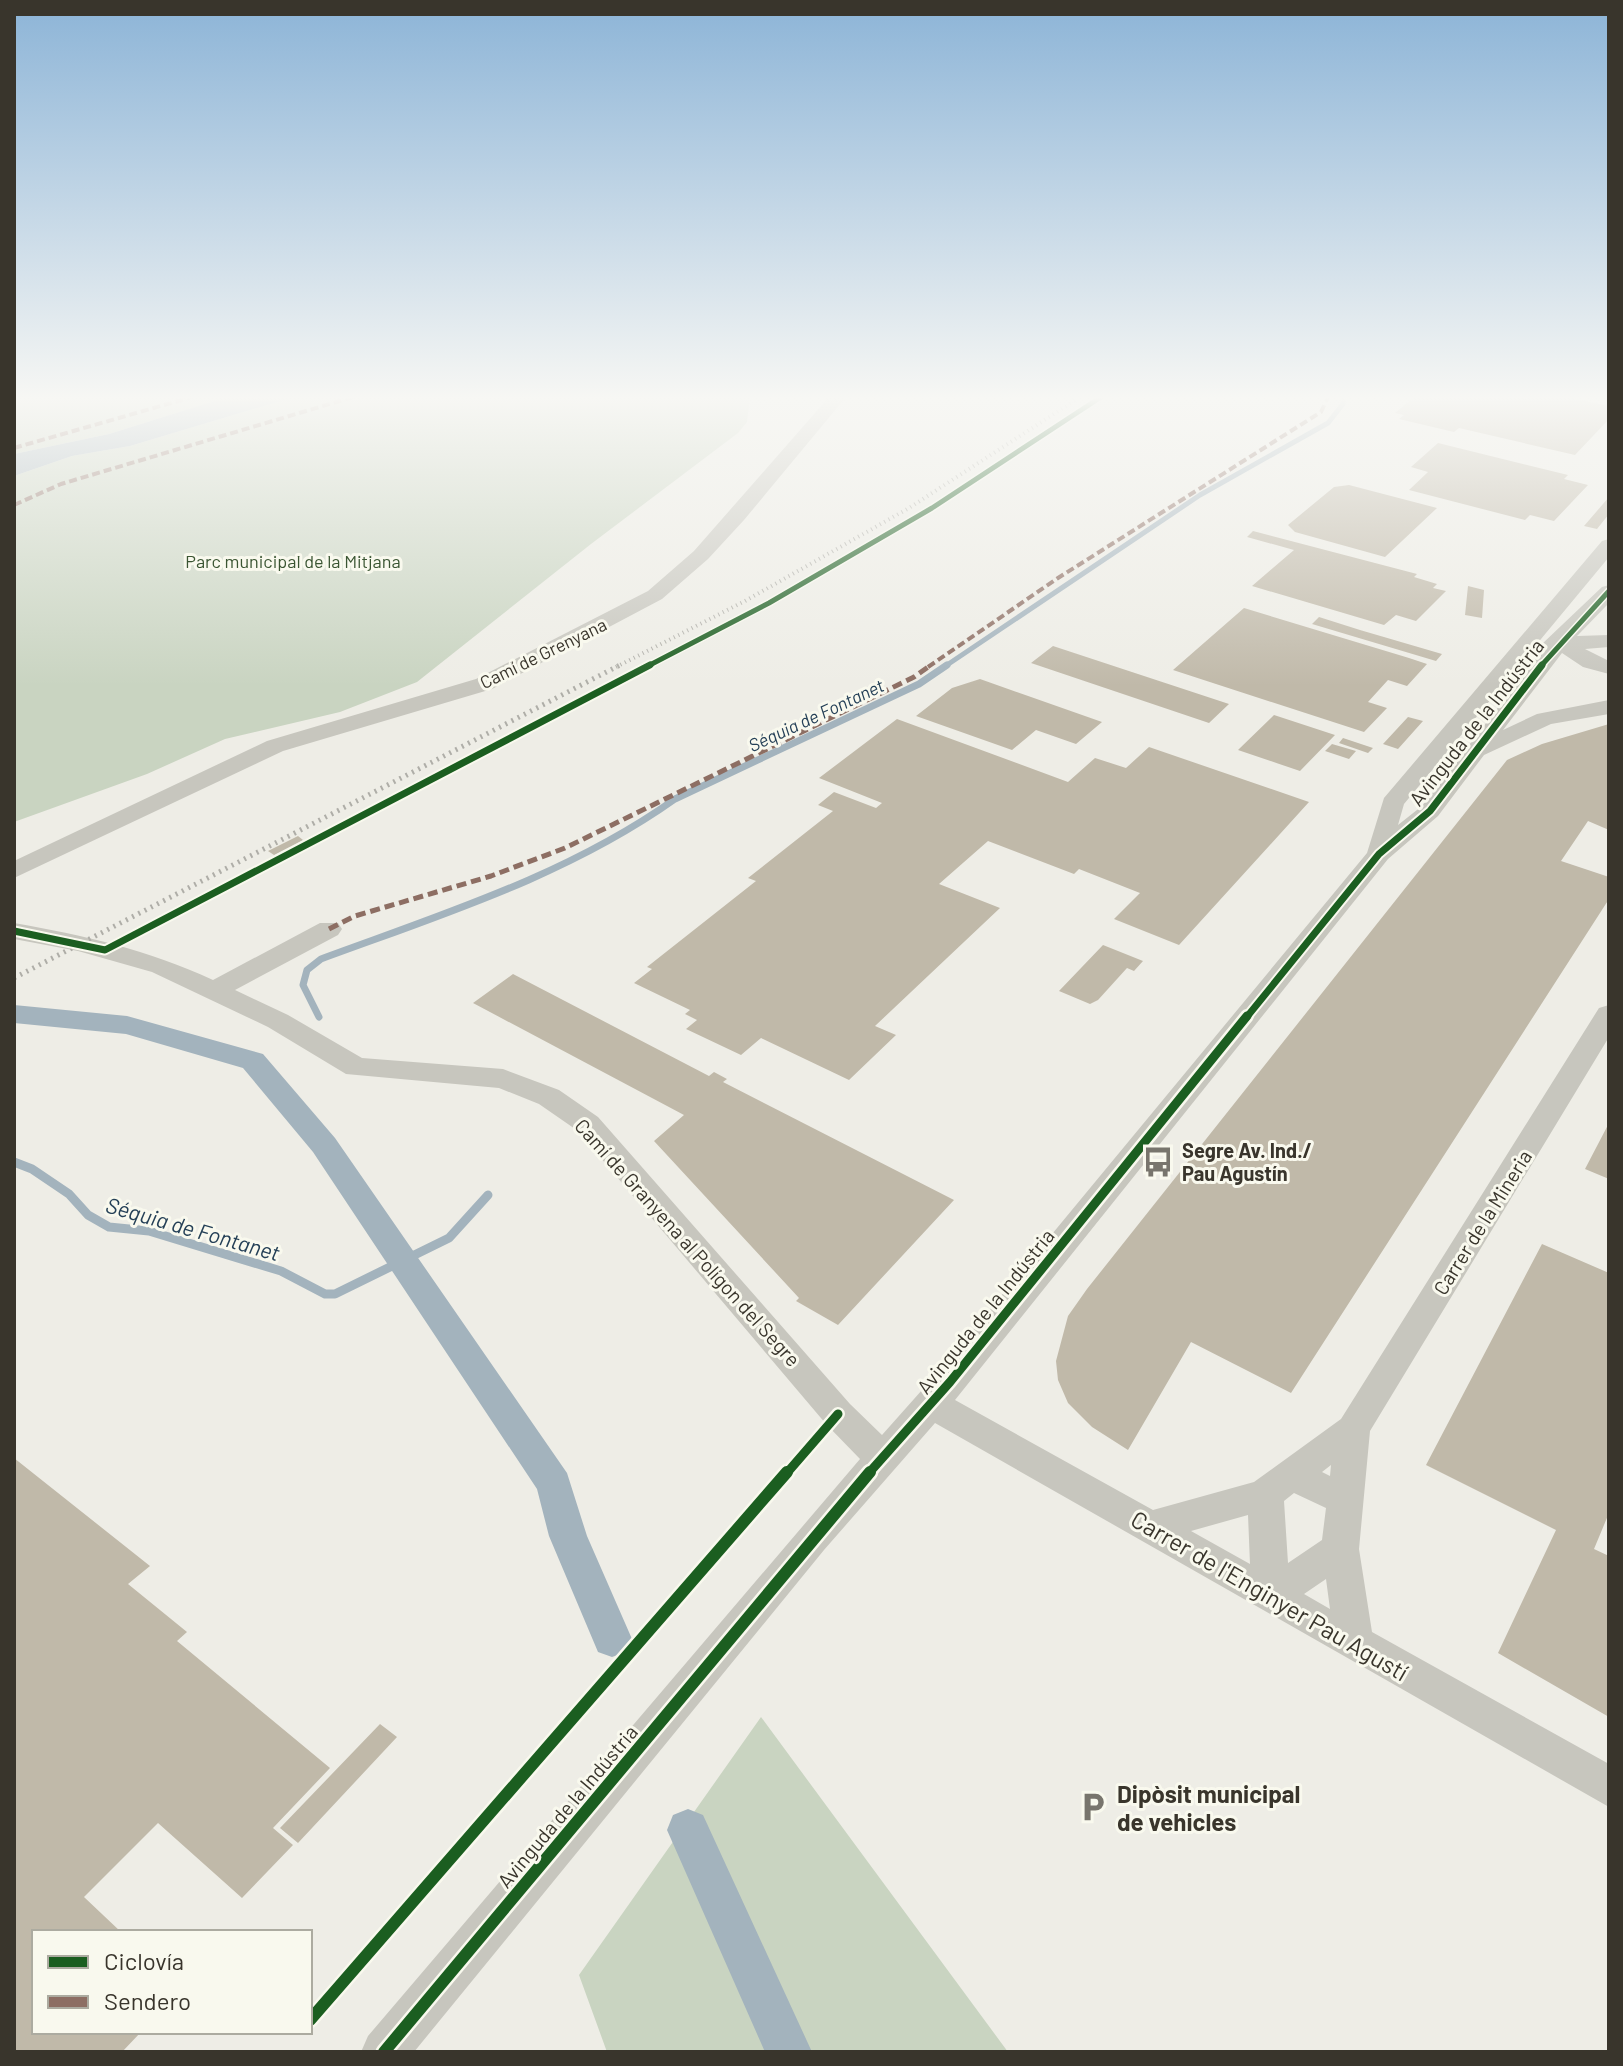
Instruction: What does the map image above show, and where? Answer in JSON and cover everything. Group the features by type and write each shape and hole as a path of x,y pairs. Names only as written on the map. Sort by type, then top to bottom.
{"street":[{"name":"Camí de Grenyana","path":"14,870 289,741 484,684 655,595 673,582 756,493"},
{"name":"Avinguda de la Indústria","path":"1379,854 1392,803 1609,545"},
{"name":"Avinguda de la Indústria","path":"384,2052 931,1403 1379,854 1430,811 1559,643 1609,591"},
{"path":"1544,622 1559,643 1609,668"},
{"path":"1519,650 1559,643 1609,641"},
{"path":"1479,751 1545,719 1609,707"},
{"path":"215,990 329,929"},
{"name":"Camí de Granyena al Polígon del Segre","path":"14,931 138,958 215,990 278,1021 356,1067 503,1079 549,1097 588,1124 852,1430 882,1458"},
{"name":"Carrer de la Mineria","path":"1151,1527 1277,1484 1353,1429 1598,1052 1609,1014"},
{"name":"Carrer de l'Enginyer Pau Agustí","path":"931,1403 1609,1787"},
{"name":"Carrer de la Mineria","path":"1353,1429 1340,1549 1354,1642"},
{"path":"1271,1595 1277,1484 1346,1500"},
{"path":"1271,1595 1340,1549"}],"green space":[{"name":"Parc municipal de la Mitjana","path":"14,493 658,493 417,682 340,712 225,739 147,774 14,822"},
{"path":"761,1717 1008,2052 607,2052 579,1975"}],"building":[{"path":"1326,493 1381,493 1437,508 1385,557 1295,532 1288,525"},
{"path":"1422,493 1580,493 1554,521 1530,515 1525,520"},
{"path":"1609,497 1609,514 1597,529 1584,526"},
{"path":"1253,531 1417,574 1414,577 1437,584 1433,588 1446,591 1416,621 1396,615 1384,625 1252,586 1294,550 1247,537"},
{"path":"1468,586 1484,590 1482,618 1465,615"},
{"path":"1244,608 1427,664 1407,686 1388,680 1368,702 1387,708 1364,732 1173,670"},
{"path":"1319,617 1442,654 1436,661 1312,624"},
{"path":"1053,646 1229,704 1209,723 1031,663"},
{"path":"980,679 1102,722 1076,744 1036,730 1012,750 916,716 952,688"},
{"path":"1274,715 1335,735 1300,771 1238,750"},
{"path":"1408,717 1423,721 1398,749 1383,744"},
{"path":"897,719 1068,782 1095,758 1126,768 1149,747 1309,802 1179,945 1114,919 1140,893 1079,869 1074,874 988,841 939,884 1000,908 875,1026 896,1035 849,1080 761,1038 741,1055 686,1029 697,1020 685,1014 690,1010 634,983 652,969 647,967 756,881 748,878 833,811 818,805 834,792 876,808 882,803 819,778"},
{"path":"1609,724 1609,830 1588,821 1561,861 1609,877 1609,899 1291,1393 1191,1342 1128,1450 1092,1427 1068,1403 1058,1380 1056,1361 1068,1316 1087,1289 1507,760 1542,744"},
{"path":"1343,738 1373,748 1368,753 1339,743"},
{"path":"1332,744 1356,751 1349,759 1325,751"},
{"path":"298,836 303,840 274,855 268,851"},
{"path":"1103,945 1143,961 1134,971 1127,968 1098,1000 1090,1004 1059,991"},
{"path":"513,974 709,1076 714,1072 727,1079 723,1082 954,1200 838,1325 796,1301 799,1298 654,1141 684,1115 473,1003"},
{"path":"1609,1123 1609,1179 1585,1169"},
{"path":"1542,1244 1609,1273 1609,1513 1594,1549 1609,1556 1609,1717 1498,1653 1556,1530 1426,1465"},
{"path":"14,1458 150,1566 128,1584 187,1632 177,1641 330,1768 273,1828 293,1845 242,1898 158,1823 84,1897 119,1930 32,1930 32,2034 139,2034 122,2052 14,2052"},
{"path":"380,1724 397,1737 298,1843 280,1828"}],"waterway":[{"name":"Séquia de Fontanet","path":"944,667 1203,493"},
{"name":"Séquia de Fontanet","path":"319,1017 303,985 307,970 321,959 458,909 548,871 592,850 675,799 919,684 947,665"},
{"path":"14,1014 127,1025 253,1061 324,1145 554,1484 568,1536 612,1639"},
{"name":"Séquia de Fontanet","path":"14,1162 32,1169 69,1194 88,1215 109,1227 149,1231 281,1271 325,1294 335,1294 449,1238 488,1195"},
{"path":"688,1830 789,2052"}],"railway":[{"path":"616,667 745,601 931,493"},
{"path":"14,978 620,665"}],"marked path":[{"path":"14,505 40,493"},
{"path":"329,929 355,916 491,876 565,848 914,677 1058,578 1192,493"}],"cycle path":[{"path":"14,931 105,950 769,603 954,493"},
{"path":"384,2052 811,1539 950,1382 1379,854 1430,811 1559,643 1609,591"},
{"path":"312,2018 838,1414"}],"place":[{"name":"Segre Av. Ind./ Pau Agustín","path":"1158,1162"},
{"name":"Dipòsit municipal de vehicles","path":"1093,1807"}]}
